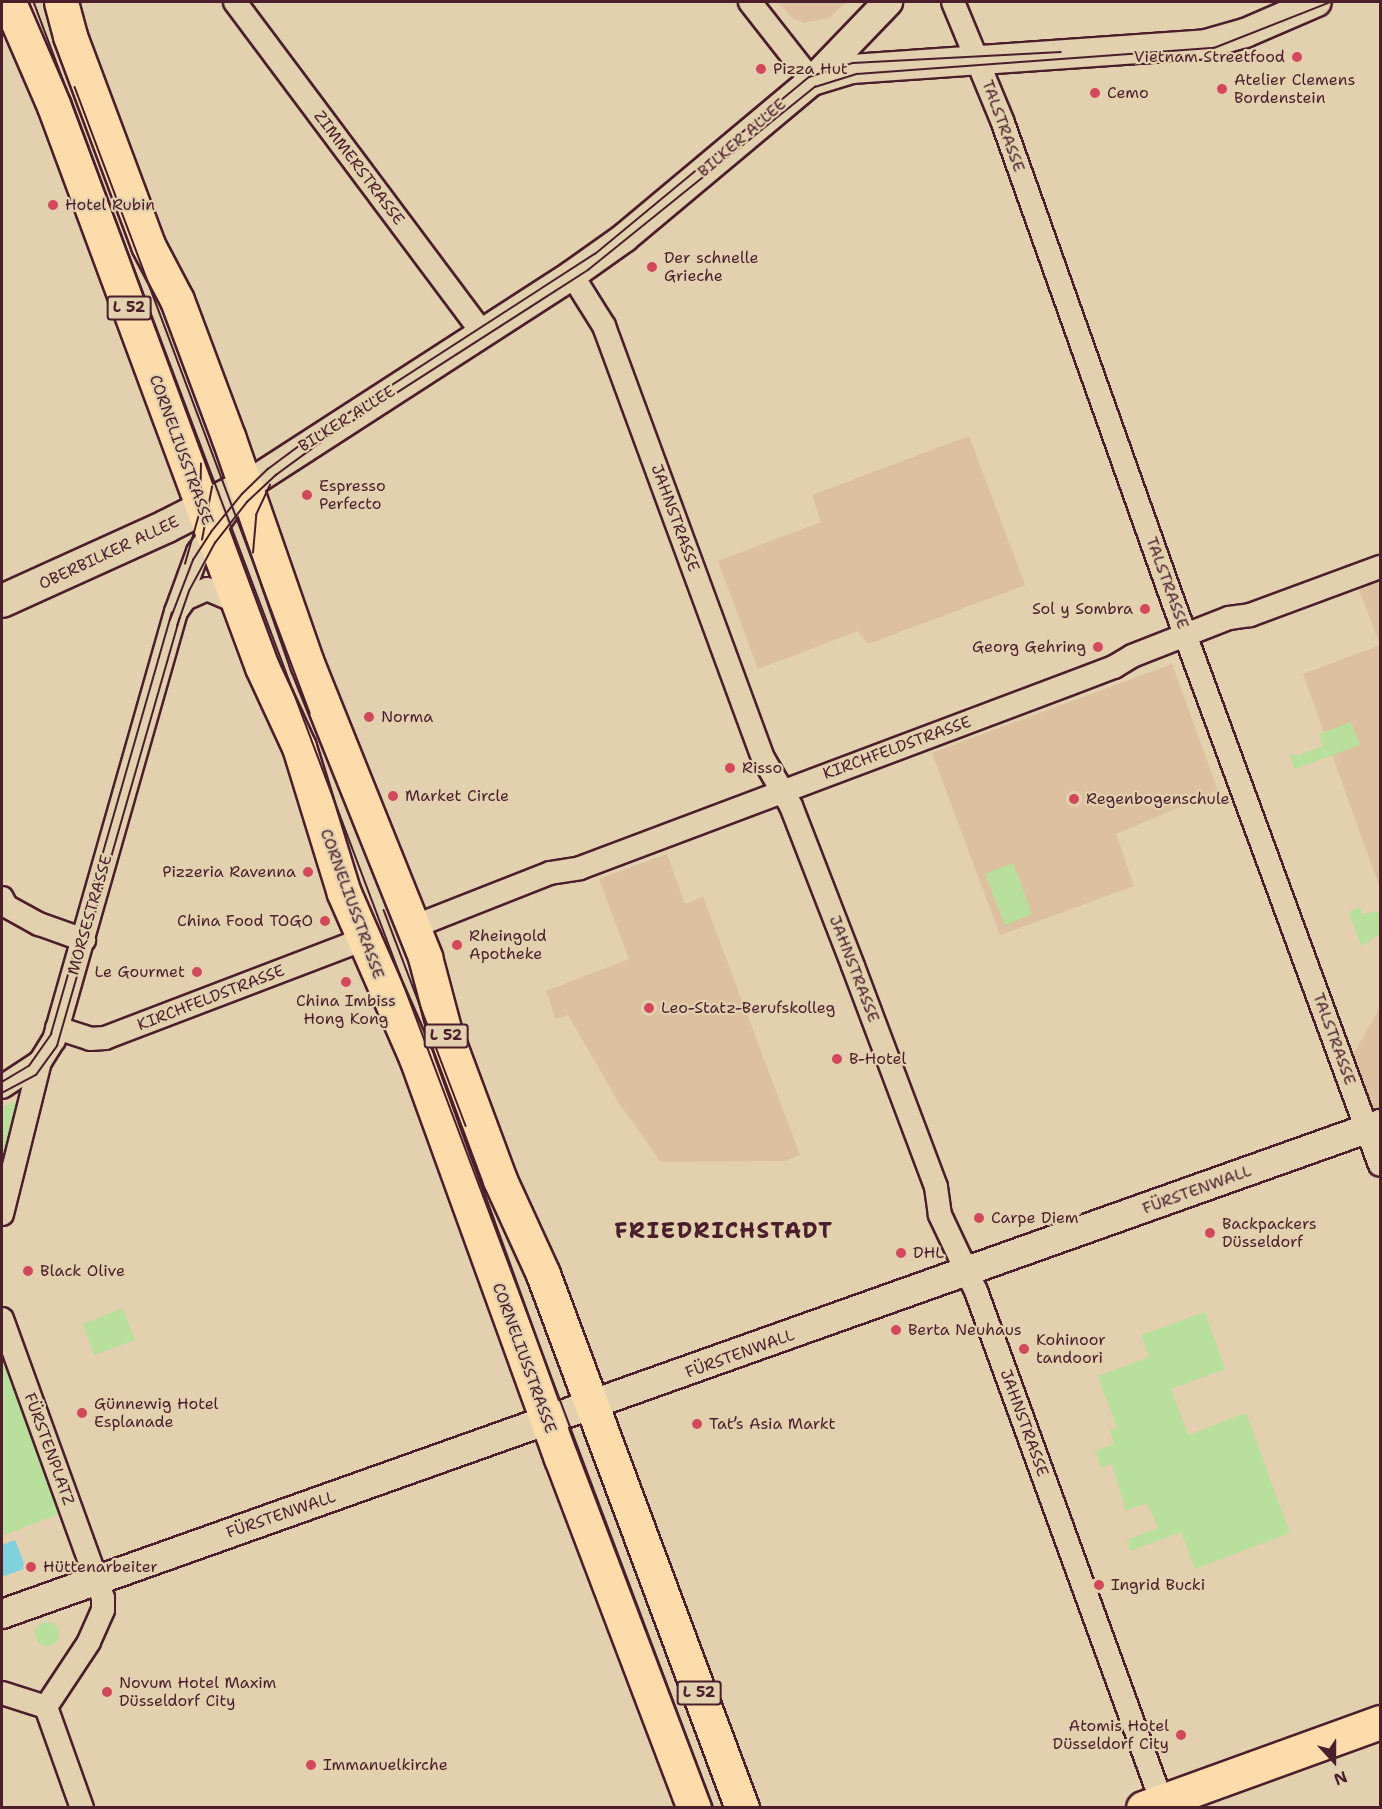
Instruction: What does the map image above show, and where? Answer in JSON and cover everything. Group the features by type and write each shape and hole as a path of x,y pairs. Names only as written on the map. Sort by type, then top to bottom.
{"main road":[{"name":"L 52","path":"61,2 70,36 148,245 177,300 246,486 307,663 381,853 423,923 445,1032 500,1180 543,1274 742,1808"},
{"name":"CORNELIUSSTRASSE","path":"8,9 54,106 262,667 299,747 328,843 362,940 416,1058 548,1423 694,1808"},
{"name":"OBERBILKER ALLEE","path":"2,601 207,522 246,486"},
{"path":"328,843 343,849 357,875 373,870 381,853"},
{"path":"1156,1805 1380,1722"}],"street":[{"name":"ZIMMERSTRASSE","path":"235,2 483,334"},
{"path":"750,2 812,81 888,2"},
{"name":"TALSTRASSE","path":"953,2 979,60 1186,634 1374,1126 1380,1165"},
{"name":"BILKER ALLEE","path":"246,486 572,276 624,238 812,81 852,69 1206,45 1245,33 1317,2"},
{"name":"JAHNSTRASSE","path":"572,276 604,326 763,758 791,806 857,975 936,1187 940,1215 965,1273 976,1291 1156,1805"},
{"name":"MORSESTRASSE","path":"2,1215 40,1062 57,1028 176,612 207,522"},
{"name":"KIRCHFELDSTRASSE","path":"423,923 550,873 579,868 781,790 1114,667 1186,634 1229,618 1250,615 1380,567"},
{"path":"176,612 185,599 207,589 238,602"},
{"path":"2,898 6,906 39,924 84,940"},
{"name":"KIRCHFELDSTRASSE","path":"57,1028 90,1039 105,1038 362,940"},
{"path":"2,1087 40,1062"},
{"name":"FÜRSTENWALL","path":"98,1580 548,1423 1374,1126"},
{"name":"FÜRSTENPLATZ","path":"2,1319 98,1580 103,1610 89,1642 46,1707"},
{"path":"2,1614 98,1580"},
{"path":"2,1693 46,1707 82,1808"}],"shaded area":[{"path":"777,2 846,2 829,18 804,23 792,18"},
{"path":"969,436 1025,585 868,644 858,631 758,669 718,561 821,522 812,495"},
{"path":"1380,571 1380,645 1356,581"},
{"path":"1380,645 1380,888 1303,674"},
{"name":"Regenbogenschule","path":"1172,664 1218,791 1116,834 1134,886 1000,935 932,753"},
{"name":"Leo-Statz-Berufskolleg","path":"667,854 685,904 703,897 800,1155 785,1161 661,1162 619,1103 568,1015 556,1019 546,991 629,959 599,879"},
{"path":"1380,1008 1379,1110 1365,1104 1349,1061"}],"green space":[{"path":"1351,722 1360,745 1295,769 1290,754 1299,755 1323,746 1319,734"},
{"path":"1013,863 1032,914 1005,925 985,874"},
{"path":"1360,907 1362,914 1380,911 1380,934 1361,946 1349,912"},
{"path":"22,1099 2,1181 2,1107"},
{"path":"123,1308 135,1340 94,1355 83,1324"},
{"path":"1205,1312 1225,1369 1171,1389 1188,1435 1246,1413 1290,1533 1195,1569 1181,1532 1130,1551 1127,1540 1159,1528 1147,1503 1126,1511 1112,1464 1101,1468 1095,1451 1114,1444 1110,1431 1117,1428 1098,1376 1149,1357 1141,1335"},
{"path":"2,1354 61,1513 2,1536"},
{"path":"47,1622 55,1626 59,1634 55,1642 47,1646 39,1642 35,1634 39,1626"}],"water":[{"path":"15,1540 26,1568 2,1577 2,1545"}],"tram line":[{"path":"34,2 714,1808"},
{"path":"177,626 189,591 215,543 247,502 276,475 328,437 588,270 815,87 857,74 1214,48 1331,2"},
{"path":"170,620 193,560 211,532 242,494 268,469 307,440 595,254 809,77 853,63 1061,52"},
{"path":"75,87 310,713"},
{"path":"185,564 200,511 201,464"},
{"path":"253,553 256,515 270,485"},
{"path":"202,540 212,487"},
{"path":"2,1082 29,1066 51,1034 172,613"},
{"path":"2,1093 36,1075 57,1046 180,618"},
{"path":"384,910 466,1126"}],"place":[{"name":"Vietnam Streetfood","path":"1297,57"},
{"name":"Pizza Hut","path":"761,69"},
{"name":"Atelier Clemens Bordenstein","path":"1222,89"},
{"name":"Cemo","path":"1095,93"},
{"name":"Hotel Rubin","path":"53,205"},
{"name":"Der schnelle Grieche","path":"652,267"},
{"name":"Espresso Perfecto","path":"307,495"},
{"name":"Sol y Sombra","path":"1145,609"},
{"name":"Georg Gehring","path":"1098,647"},
{"name":"Norma","path":"369,717"},
{"name":"Risso","path":"730,768"},
{"name":"Market Circle","path":"393,796"},
{"name":"Regenbogenschule","path":"1074,799"},
{"name":"Pizzeria Ravenna","path":"308,872"},
{"name":"China Food TOGO","path":"325,921"},
{"name":"Rheingold Apotheke","path":"457,945"},
{"name":"Le Gourmet","path":"197,972"},
{"name":"China Imbiss Hong Kong","path":"346,982"},
{"name":"Leo-Statz-Berufskolleg","path":"649,1008"},
{"name":"B-Hotel","path":"837,1059"},
{"name":"Carpe Diem","path":"979,1218"},
{"name":"Backpackers Düsseldorf","path":"1210,1233"},
{"name":"DHL","path":"901,1253"},
{"name":"Black Olive","path":"28,1271"},
{"name":"Berta Neuhaus","path":"896,1330"},
{"name":"Kohinoor tandoori","path":"1024,1349"},
{"name":"Günnewig Hotel Esplanade","path":"82,1413"},
{"name":"Tat’s Asia Markt","path":"697,1424"},
{"name":"Hüttenarbeiter","path":"31,1567"},
{"name":"Ingrid Bucki","path":"1099,1585"},
{"name":"Novum Hotel Maxim Düsseldorf City","path":"107,1692"},
{"name":"Atomis Hotel Düsseldorf City","path":"1181,1735"},
{"name":"Immanuelkirche","path":"311,1765"}],"district":[{"name":"FRIEDRICHSTADT","path":"724,1231"}]}
